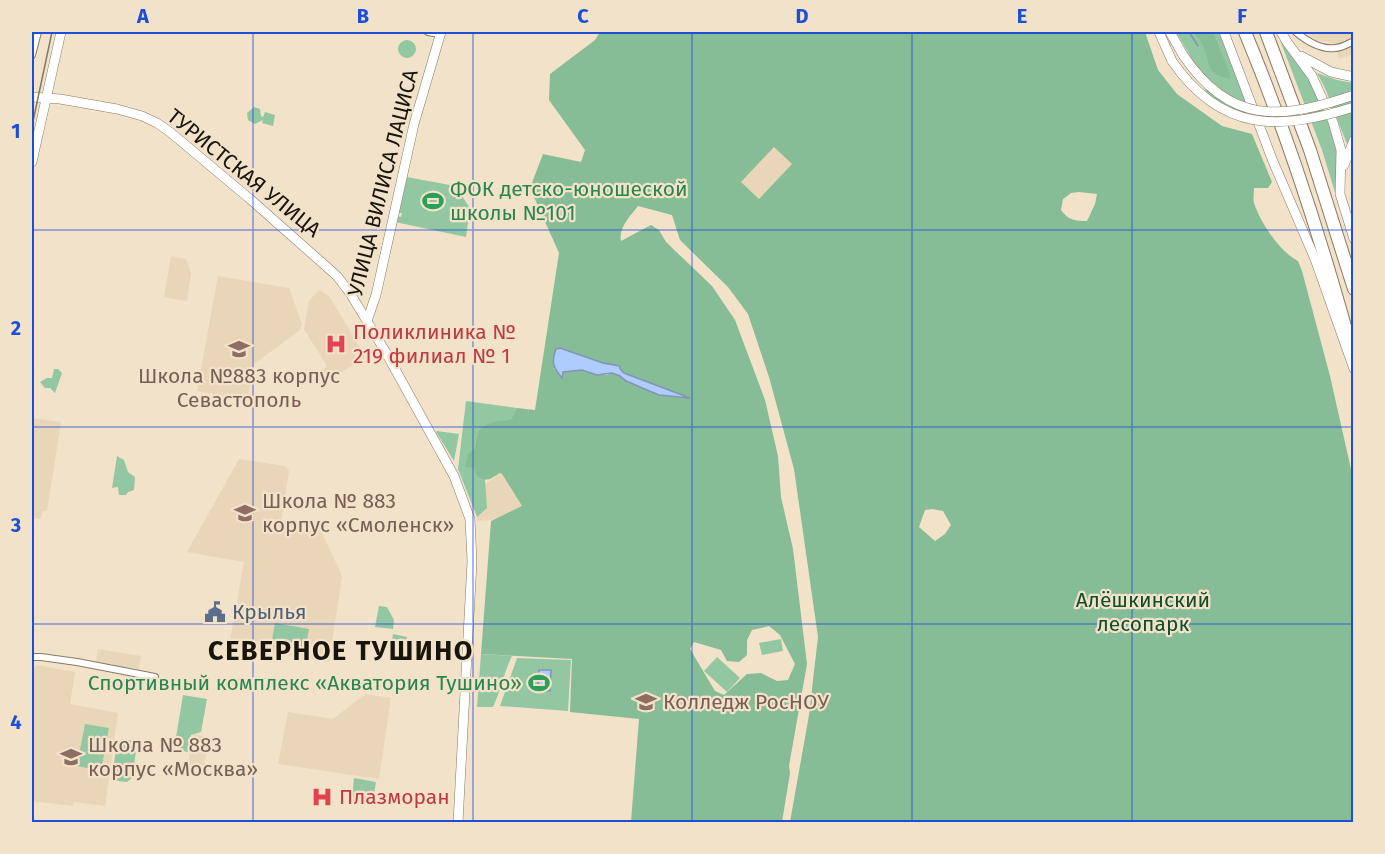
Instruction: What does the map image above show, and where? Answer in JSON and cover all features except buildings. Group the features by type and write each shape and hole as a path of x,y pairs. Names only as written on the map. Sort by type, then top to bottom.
{"highway":[{"path":"1245,32 1280,121 1317,230 1353,359"},
{"path":"1266,32 1310,150 1353,289"}],"main road":[{"path":"32,162 61,32"},
{"path":"1159,32 1172,61 1187,82 1202,96 1224,109 1247,118 1283,123 1328,116 1353,107"},
{"path":"1170,32 1196,75 1220,96 1246,108 1282,113 1325,105 1353,95"},
{"path":"1224,32 1272,159 1315,259 1353,369"},
{"path":"1281,32 1312,76 1333,122 1341,150 1340,194 1353,238"},
{"name":"УЛИЦА ВИЛИСА ЛАЦИСА","path":"440,33 414,124 376,295 367,321 451,471 470,519 472,562 458,822"},
{"path":"1292,49 1315,65 1331,72 1353,76"},
{"name":"ТУРИСТСКАЯ УЛИЦА","path":"32,98 91,103 125,111 151,120 170,132 315,255 344,285 367,321"},
{"path":"1340,185 1353,140"}],"street":[{"path":"32,55 38,32"},
{"path":"428,32 440,33"},
{"path":"1296,32 1311,43 1336,49 1352,42"},
{"path":"32,657 77,662 155,677"}],"shaded area":[{"path":"1307,32 1353,32 1353,54 1339,59 1334,43 1317,40"},
{"path":"774,147 792,164 759,199 741,182"},
{"path":"171,256 186,259 191,273 187,301 164,297"},
{"name":"Школа №883 корпус Севастополь","path":"218,276 289,288 302,324 300,330 254,364 247,400 197,391"},
{"name":"Поликлиника № 219 филиал № 1","path":"319,290 329,296 366,357 327,381 322,371 327,366 304,329 309,301"},
{"path":"32,418 61,422 47,511 43,511 41,519 32,518"},
{"path":"239,459 285,466 289,471 281,522 319,527 340,571 342,577 329,662 229,646 244,562 187,552"},
{"path":"501,473 523,508 491,520 478,521 477,517 487,508 478,489"},
{"path":"98,649 141,656 139,669 96,663"},
{"name":"Школа № 883 корпус «Москва»","path":"37,665 75,672 70,704 118,713 105,806 74,802 73,806 32,801 32,670"},
{"path":"365,694 391,698 379,779 278,764 288,712 333,719"},
{"path":"193,734 209,737 204,767 188,765"}],"green space":[{"name":"Алёшкинский лесопарк","path":"600,32 1145,32 1158,70 1177,94 1222,126 1252,134 1272,182 1268,188 1254,188 1254,203 1272,236 1284,251 1298,261 1302,271 1330,376 1353,478 1353,822 790,822 809,715 818,637 794,469 769,377 748,314 728,287 680,240 672,215 638,206 621,231 621,241 651,225 659,230 666,242 712,286 735,320 765,400 778,456 781,497 793,549 807,664 789,766 790,773 782,822 631,822 639,719 570,712 572,659 481,654 491,521 522,506 502,474 483,480 477,476 474,468 465,467 468,455 475,448 481,428 491,423 511,419 517,408 535,410 559,253 530,188 543,154 581,162 585,150 549,100 550,74 595,40","holes":["774,147 792,164 759,199 741,182","1071,193 1097,194 1087,221 1072,219 1061,210 1063,199","560,348 619,366 624,373 687,398 659,395 612,373 607,375 582,370 563,372 562,376 554,368","932,509 943,511 951,525 945,534 935,541 919,527 925,510","769,626 780,635 795,664 788,680 777,681 761,673 747,674 724,695 715,691 690,649 694,642 721,650 727,661 739,662 747,655 747,640 752,630"]},
{"path":"1176,32 1220,32 1255,125 1213,107 1188,52"},
{"path":"1193,32 1213,32 1230,79 1221,77 1212,70 1201,42"},
{"path":"407,40 413,43 416,49 413,55 407,58 401,55 398,49 401,43"},
{"path":"1280,40 1312,82 1332,130 1338,154 1335,186 1338,202 1322,150"},
{"path":"1317,73 1353,83 1353,135 1347,144 1325,88"},
{"path":"254,107 260,109 263,117 265,112 275,115 273,126 262,123 263,120 255,124 248,120 247,113"},
{"name":"ФОК детско-юношеской школы №101","path":"407,177 455,186 470,208 466,237 395,222 396,216 401,217 402,213 399,213"},
{"path":"54,369 62,373 55,393 50,388 45,388 40,382 52,378"},
{"path":"466,401 517,408 511,419 483,428 476,438 474,468 482,480 485,480 487,508 477,517 458,469"},
{"path":"436,432 459,434 454,461"},
{"path":"117,456 124,460 128,472 135,477 134,490 126,495 119,495 118,487 112,488"},
{"path":"379,606 387,607 394,620 393,629 375,627"},
{"path":"275,623 309,629 305,651 271,646"},
{"path":"393,634 407,637 404,650 389,659"},
{"path":"781,639 783,651 762,655 759,643"},
{"path":"481,654 512,656 493,707 477,707"},
{"path":"717,657 740,678 727,692 704,671"},
{"name":"Спортивный комплекс «Акватория Тушино»","path":"517,658 571,660 568,711 500,706"},
{"path":"183,695 207,699 201,732 191,735 188,752 174,749"},
{"path":"85,724 109,728 101,771 77,766"},
{"path":"122,739 134,741 137,745 132,778 127,782 117,781 112,776 117,743"},
{"path":"354,778 376,782 373,800 352,797"}],"water":[{"path":"560,348 603,363 620,366 624,373 690,398 659,395 612,373 597,375 582,370 563,372 562,378 553,361 556,349"},
{"path":"539,670 551,670 550,691 538,690"}],"waterway":[{"path":"1189,32 1198,46"}],"tram line":[{"path":"32,126 52,32"}],"place":[{"name":"ФОК детско-юношеской школы №101","path":"433,201"},
{"name":"Поликлиника № 219 филиал № 1","path":"336,344"},
{"name":"Школа №883 корпус Севастополь","path":"239,349"},
{"name":"Школа № 883 корпус «Смоленск»","path":"245,513"},
{"name":"Крылья","path":"215,612"},
{"name":"Спортивный комплекс «Акватория Тушино»","path":"539,683"},
{"name":"Колледж РосНОУ","path":"646,702"},
{"name":"Школа № 883 корпус «Москва»","path":"71,757"},
{"name":"Плазморан","path":"322,797"}],"district":[{"name":"СЕВЕРНОЕ ТУШИНО","path":"341,651"}]}
